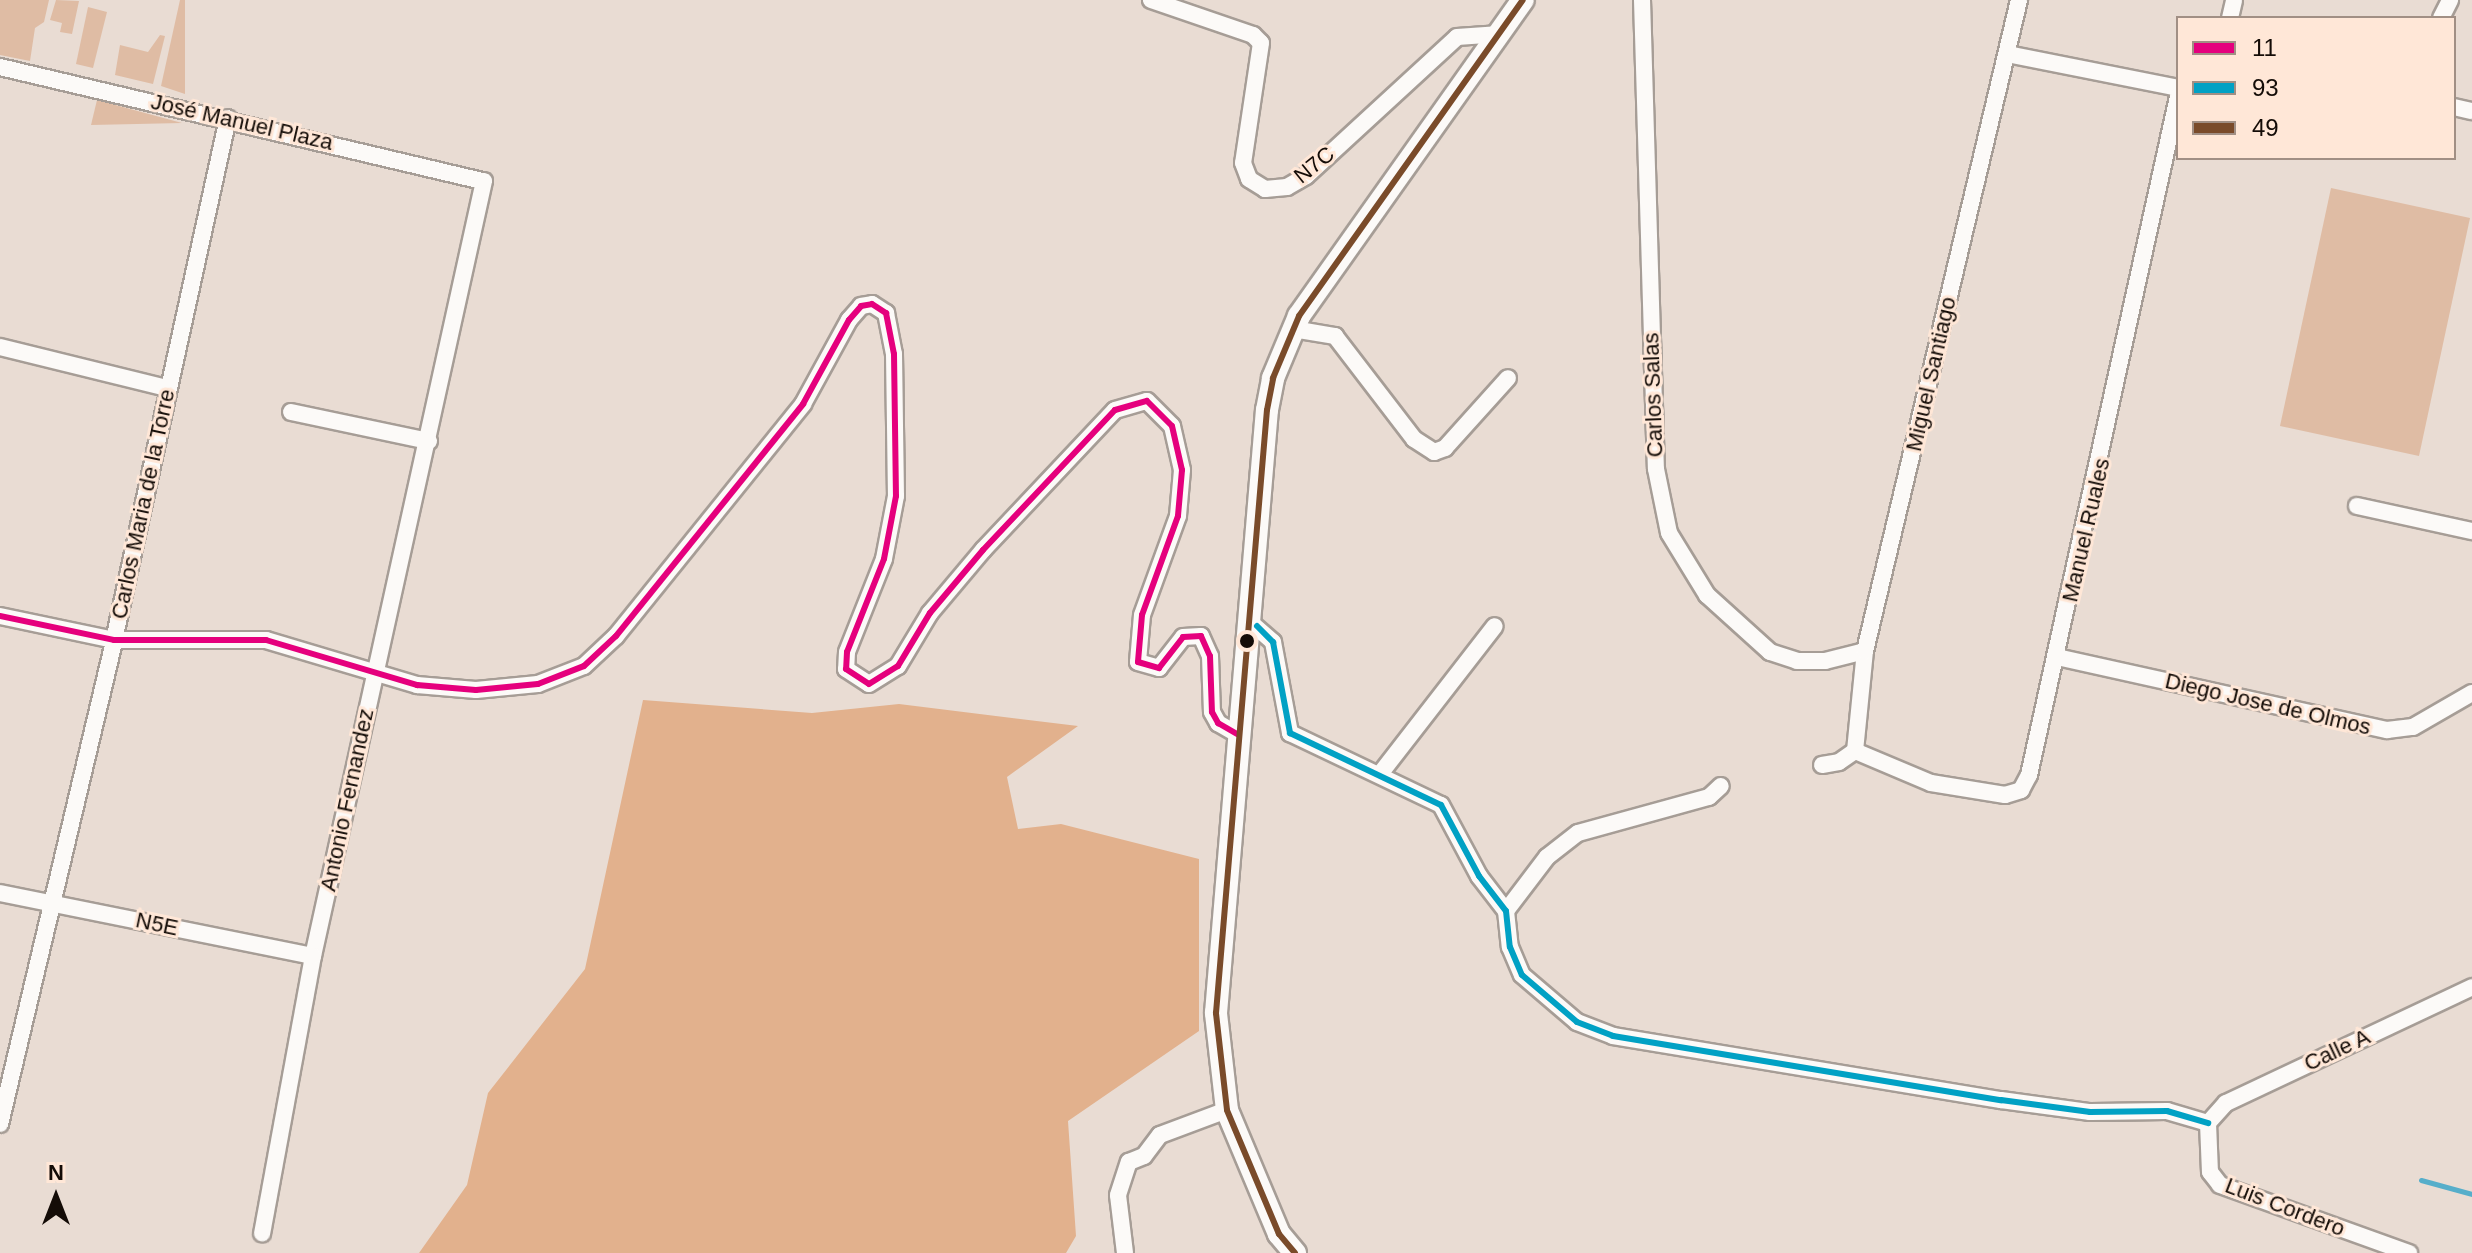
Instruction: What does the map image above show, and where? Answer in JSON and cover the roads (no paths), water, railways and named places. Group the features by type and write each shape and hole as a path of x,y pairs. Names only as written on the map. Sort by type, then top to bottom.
{"main road":[{"path":"1295,1253 1279,1234 1227,1110 1216,1013 1237,734 1267,410 1293,329 1316,288 1523,0"}],"street":[{"name":"N7C","path":"1151,0 1253,35 1261,43 1243,163 1249,179 1265,189 1287,187 1306,176 1457,37 1500,34"},
{"name":"Carlos Salas","path":"1642,0 1656,469 1669,533 1707,595 1770,652 1797,661 1825,661 1865,651"},
{"name":"Miguel Santiago","path":"1855,751 1865,651 2019,0"},
{"path":"2007,54 2176,88"},
{"name":"José Manuel Plaza","path":"0,67 228,118 484,181"},
{"name":"Manuel Ruales","path":"1855,751 1931,783 2005,795 2021,790 2057,657 2176,106"},
{"name":"Carlos Maria de la Torre","path":"0,1124 114,640 228,118"},
{"name":"Antonio Fernandez","path":"262,1233 313,956 484,181"},
{"path":"0,616 114,640 266,640 417,685 476,690 538,684 584,666 616,636 803,404 849,320 861,306 872,304 886,313 894,354 896,496 884,559 847,652 846,669 856,680 869,684 885,677 983,550 1115,410 1147,401 1172,426 1182,470 1178,516 1142,615 1138,662 1159,668 1183,637 1201,636 1210,656 1212,712 1218,723 1237,734"},
{"path":"1293,329 1335,336 1414,439 1434,452 1445,448 1508,378"},
{"path":"0,347 167,388"},
{"path":"291,412 429,441"},
{"path":"2357,506 2472,531"},
{"path":"1249,621 1273,642 1290,733 1441,805 1479,876 1506,911 1510,947 1522,975 1558,1010 1613,1036 2001,1100 2090,1112 2167,1111 2208,1123"},
{"path":"1380,774 1495,626"},
{"name":"Diego Jose de Olmos","path":"2057,657 2387,730 2413,727 2472,693"},
{"path":"1822,765 1839,762 1855,751"},
{"path":"1506,911 1547,857 1578,833 1709,797 1721,786"},
{"name":"N5E","path":"0,893 313,956"},
{"name":"Calle A","path":"2208,1123 2226,1103 2472,987"},
{"path":"1125,1253 1118,1195 1129,1162 1144,1156 1160,1135 1227,1110"},
{"name":"Luis Cordero","path":"2208,1123 2210,1172 2220,1185 2409,1253"}],"waterway":[{"path":"2421,1180 2472,1194"}]}
